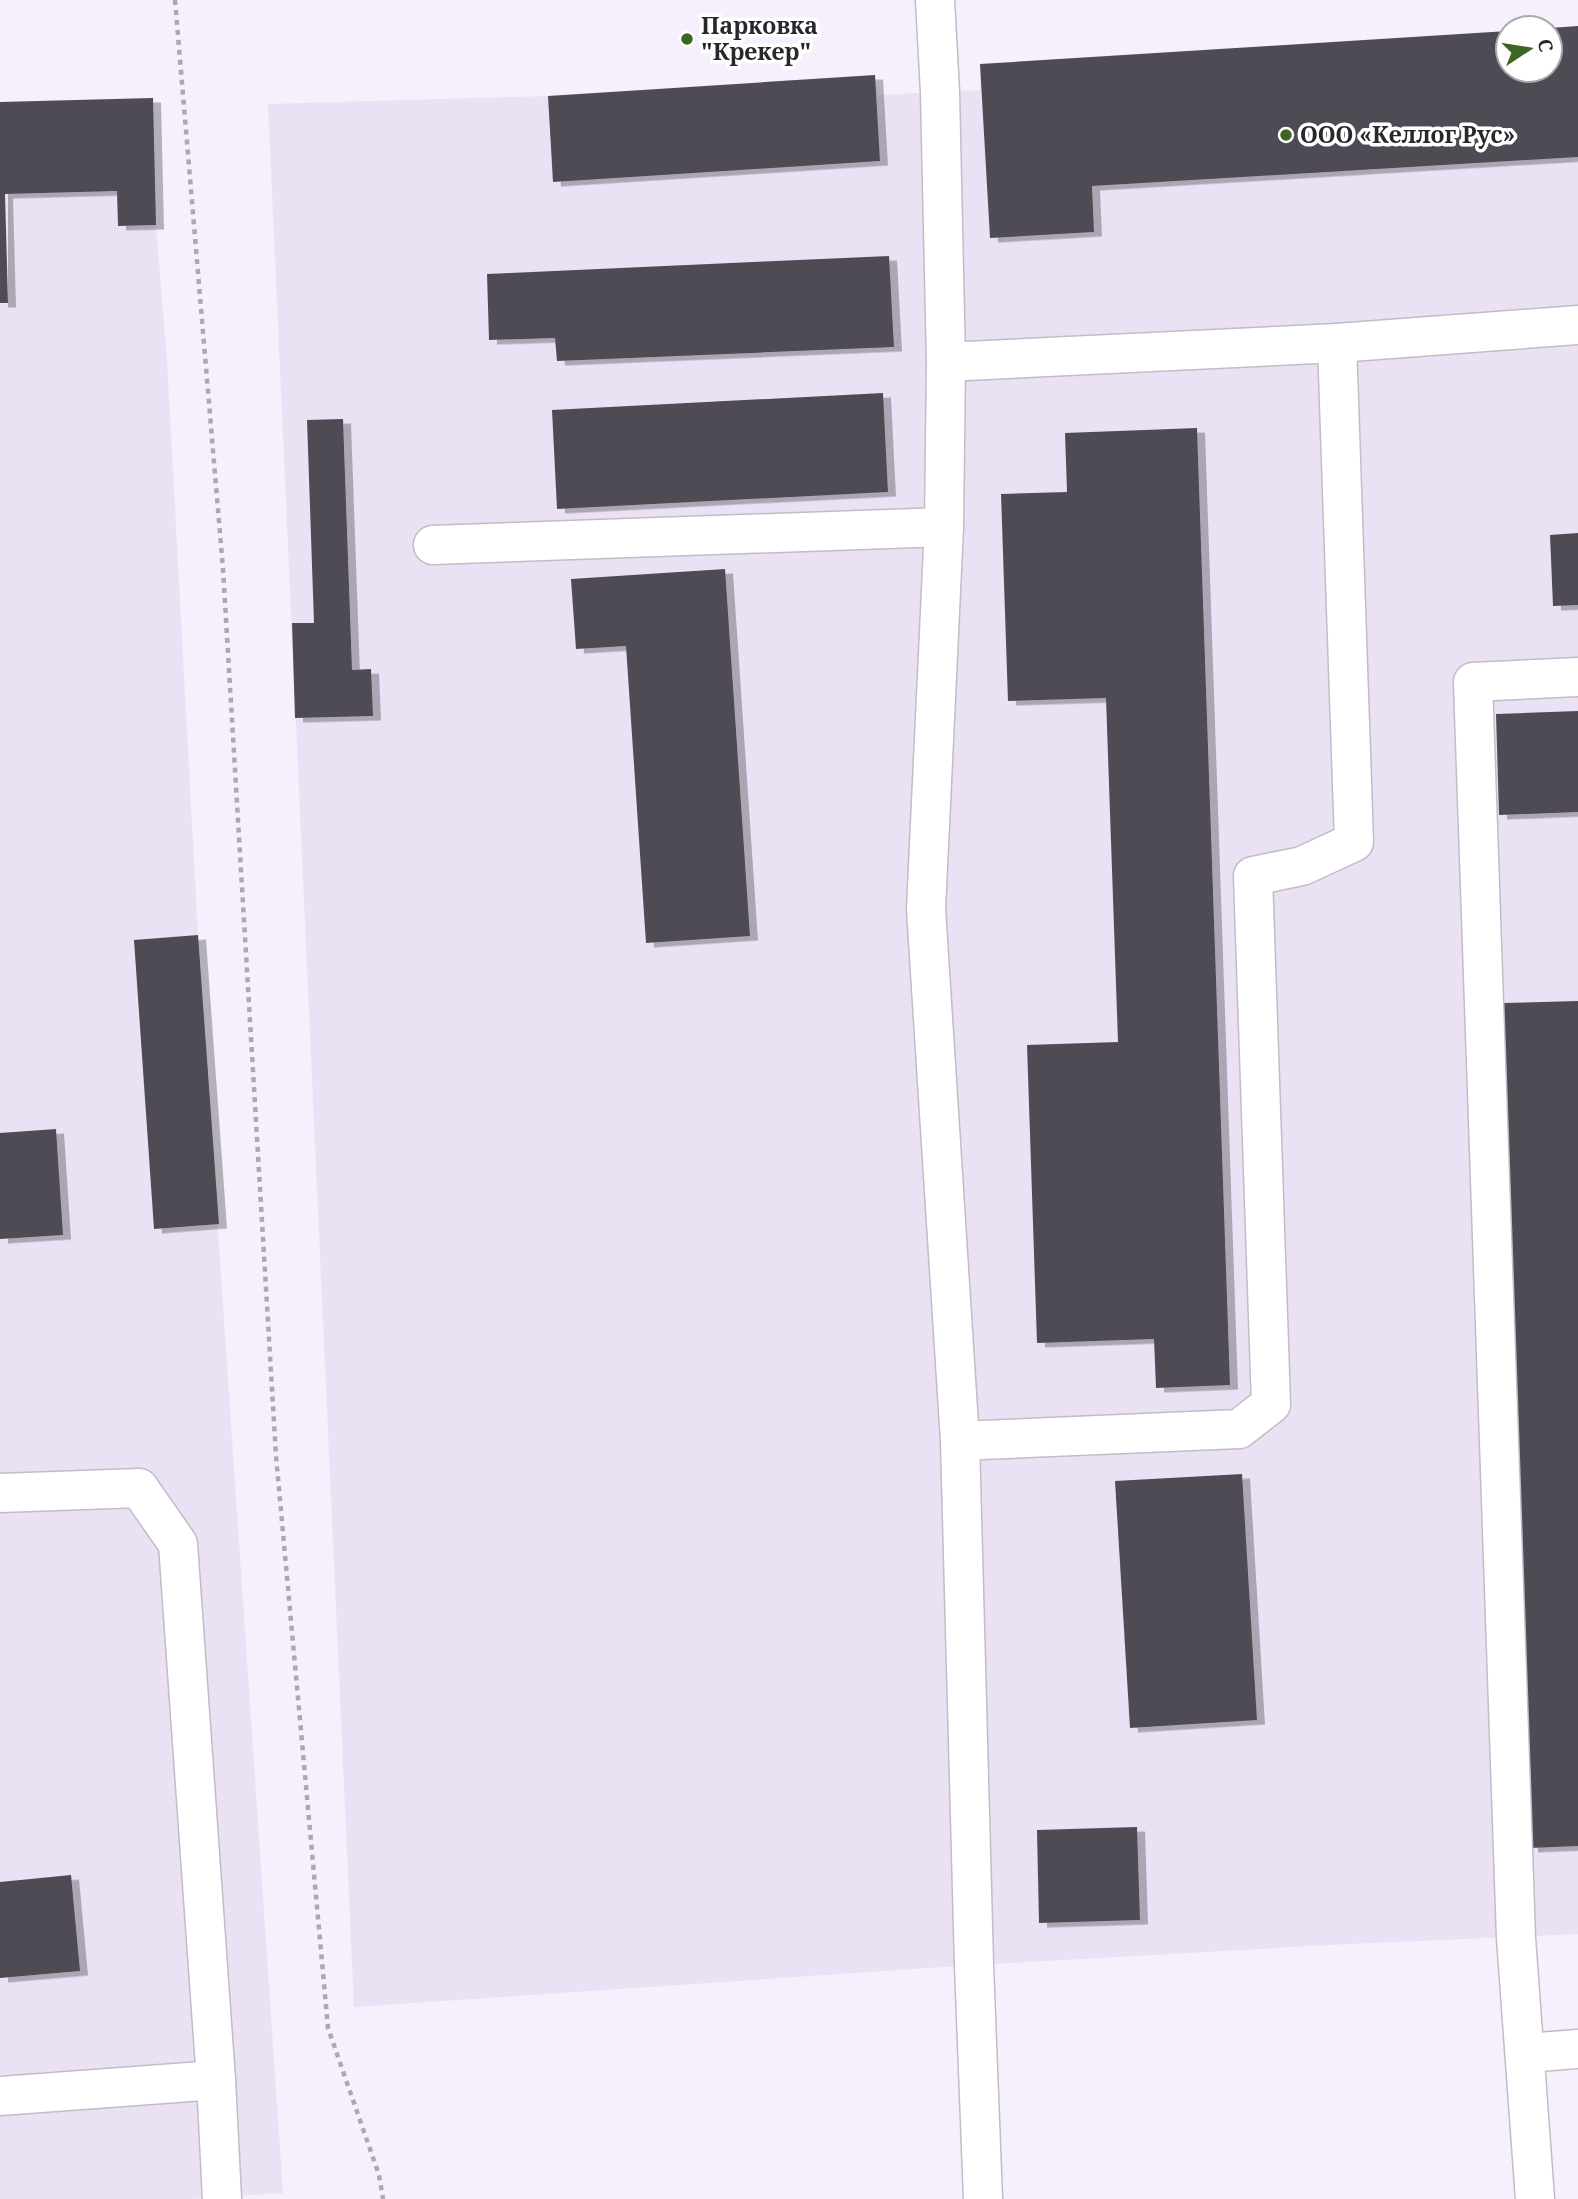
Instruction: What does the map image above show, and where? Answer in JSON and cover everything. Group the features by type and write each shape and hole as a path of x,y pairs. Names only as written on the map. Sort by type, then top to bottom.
{"lane":[{"path":"935,0 940,92 946,362 944,527 926,909 960,1441 983,2199"},
{"path":"946,362 1338,343 1578,325"},
{"path":"960,1441 1239,1429 1271,1404 1253,876 1302,866 1354,842 1338,343"},
{"path":"433,545 944,527"},
{"path":"1535,2199 1516,1938 1473,682 1578,677"},
{"path":"0,1493 139,1488 178,1544 222,2199"},
{"path":"1526,2053 1578,2049"},
{"path":"0,2096 216,2080"}],"path":[{"path":"175,0 223,569 276,1456 328,2028 379,2175 383,2199"}],"shaded area":[{"path":"1578,26 1578,1934 974,1965 354,2007 268,104 548,96 875,75 877,95 980,90 980,64 1242,49 1494,69 1494,84 1564,84 1564,48"},
{"path":"153,98 156,225 167,360 198,935 283,2193 192,2199 0,2199 0,102"}],"building":[{"path":"1578,26 1578,157 1092,186 1094,232 990,238 980,64 1494,32 1494,84 1564,84 1564,27"},
{"path":"875,75 880,161 553,182 548,96"},
{"path":"153,98 156,225 118,226 117,191 5,194 8,303 0,303 0,102"},
{"path":"889,256 894,347 557,361 555,338 489,340 487,274"},
{"path":"883,393 888,492 557,509 552,410"},
{"path":"343,419 352,670 371,669 373,716 295,718 292,623 314,623 307,420"},
{"path":"1197,428 1230,1385 1156,1388 1154,1339 1037,1343 1027,1045 1118,1042 1106,698 1008,701 1001,494 1067,492 1065,433"},
{"path":"1578,533 1578,605 1553,606 1550,535"},
{"path":"725,569 750,936 646,943 626,646 576,649 571,579"},
{"path":"1578,711 1578,812 1499,815 1496,714"},
{"path":"198,935 219,1224 154,1229 134,940"},
{"path":"1578,1001 1578,1846 1530,1848 1503,1003"},
{"path":"56,1129 63,1235 0,1239 0,1133"},
{"path":"1242,1474 1257,1720 1130,1728 1115,1481"},
{"path":"1137,1827 1140,1920 1039,1923 1037,1830"},
{"path":"71,1875 80,1971 0,1978 0,1882"}],"place":[{"name":"Парковка \"Крекер\"","path":"687,39"},
{"name":"ООО «Келлог Рус»","path":"1286,135"}]}
